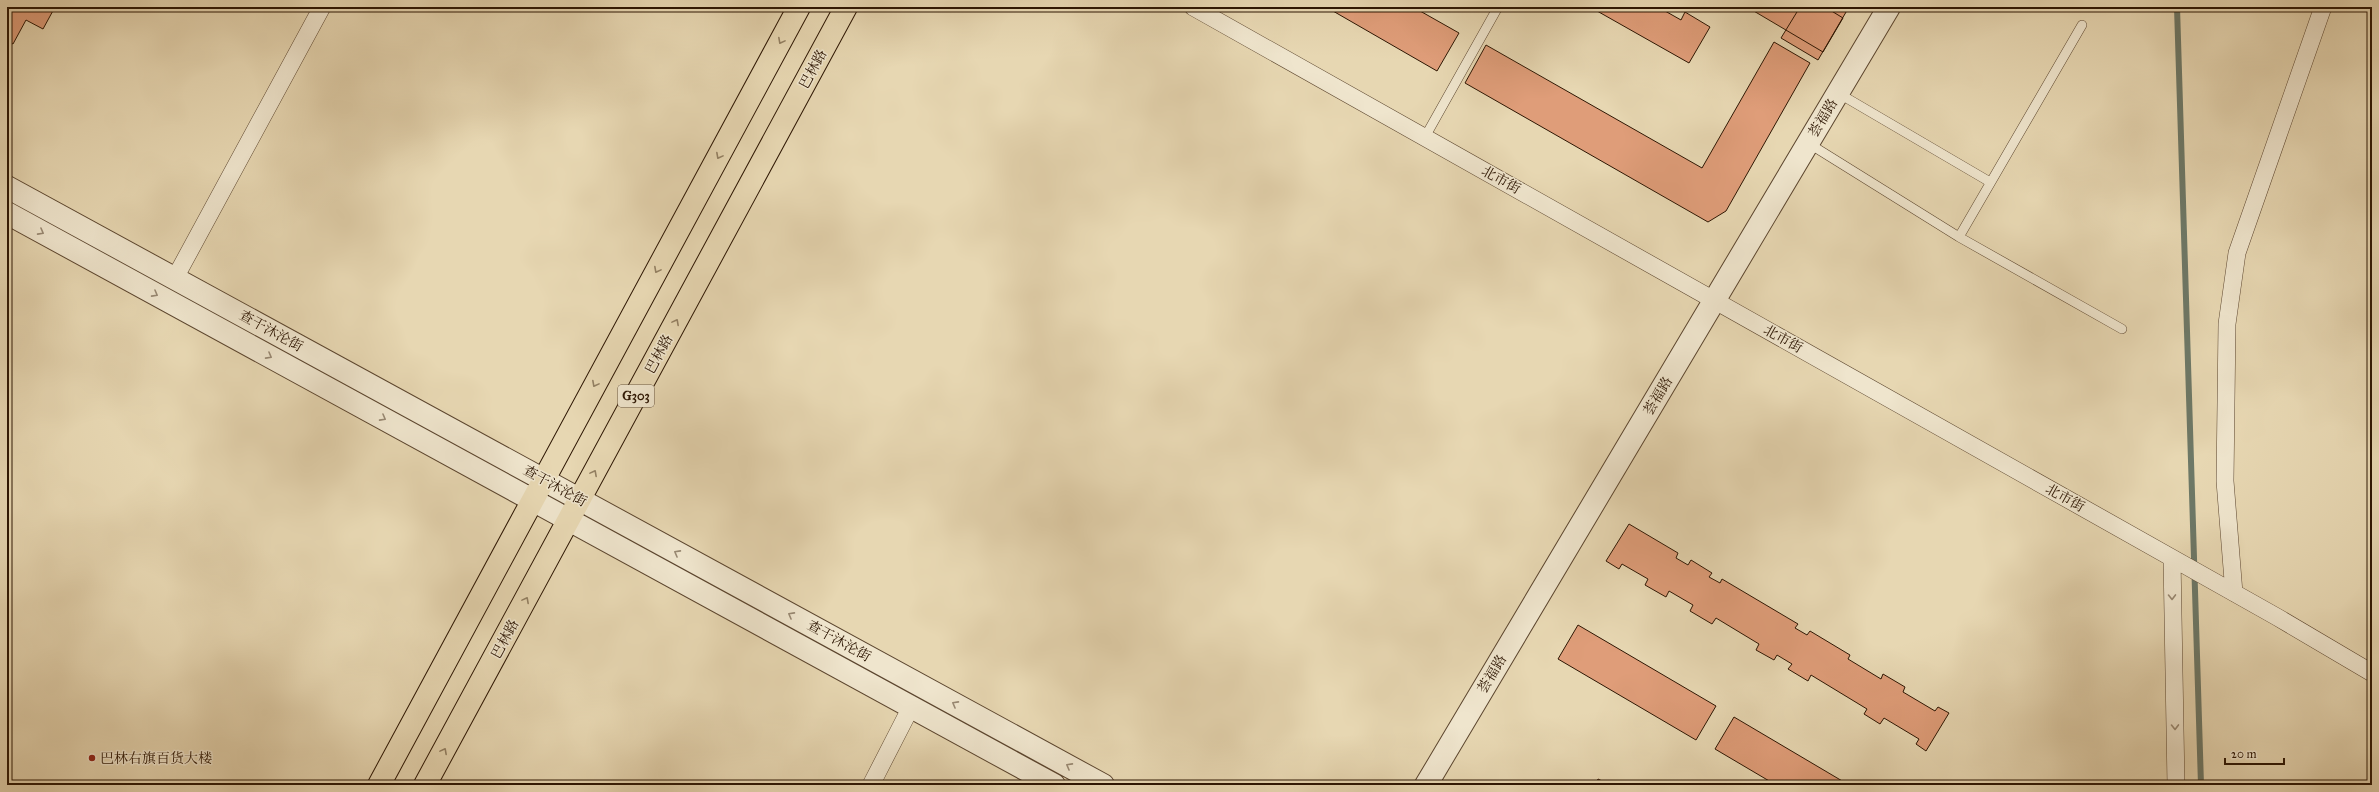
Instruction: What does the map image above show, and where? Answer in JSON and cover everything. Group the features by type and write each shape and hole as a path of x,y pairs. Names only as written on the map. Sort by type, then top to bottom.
{"main road":[{"name":"G303","path":"378,785 799,7"},
{"name":"巴林路","path":"425,785 846,7"}],"street":[{"path":"175,278 322,7"},
{"name":"北市街","path":"1193,7 2234,593 2372,673"},
{"name":"荟福路","path":"1426,785 1889,7"},
{"path":"2234,593 2225,481 2227,324 2237,253 2323,7"},
{"name":"查干沐沦街","path":"7,187 1103,785"},
{"name":"查干沐沦街","path":"7,213 1054,785"},
{"path":"2172,558 2176,785"},
{"path":"871,785 911,707"}],"lane":[{"path":"1425,137 1498,7"},
{"path":"1959,237 2082,25"},
{"path":"1838,93 1990,182"},
{"path":"1808,143 1959,237 2122,329"}],"building":[{"path":"7,7 55,7 43,29 26,20 13,44 7,41"},
{"path":"1326,7 1413,7 1459,33 1437,71"},
{"path":"1590,7 1658,7 1681,20 1685,12 1710,27 1689,63"},
{"path":"1747,7 1825,7 1843,18 1823,52"},
{"path":"1800,7 1849,7 1818,60 1781,38"},
{"path":"1774,42 1810,63 1726,211 1708,222 1465,83 1486,45 1702,168"},
{"path":"1629,524 1678,553 1676,558 1688,565 1691,560 1712,573 1709,577 1720,583 1722,579 1798,624 1795,628 1807,635 1810,631 1850,655 1848,659 1881,679 1883,674 1905,687 1903,692 1935,711 1938,707 1949,713 1926,751 1916,744 1919,739 1884,718 1880,724 1864,714 1867,709 1811,675 1808,681 1788,669 1792,664 1777,655 1774,660 1756,650 1759,644 1716,618 1712,624 1690,611 1693,605 1669,591 1666,597 1645,585 1648,579 1622,564 1619,569 1606,561"},
{"path":"1578,625 1716,706 1696,740 1558,659"},
{"path":"1734,717 1849,785 1776,785 1715,749"},
{"path":"1598,779 1610,785 1595,785"}],"waterway":[{"path":"2177,7 2201,785"}],"place":[{"name":"巴林右旗百货大楼","path":"92,758"}]}
